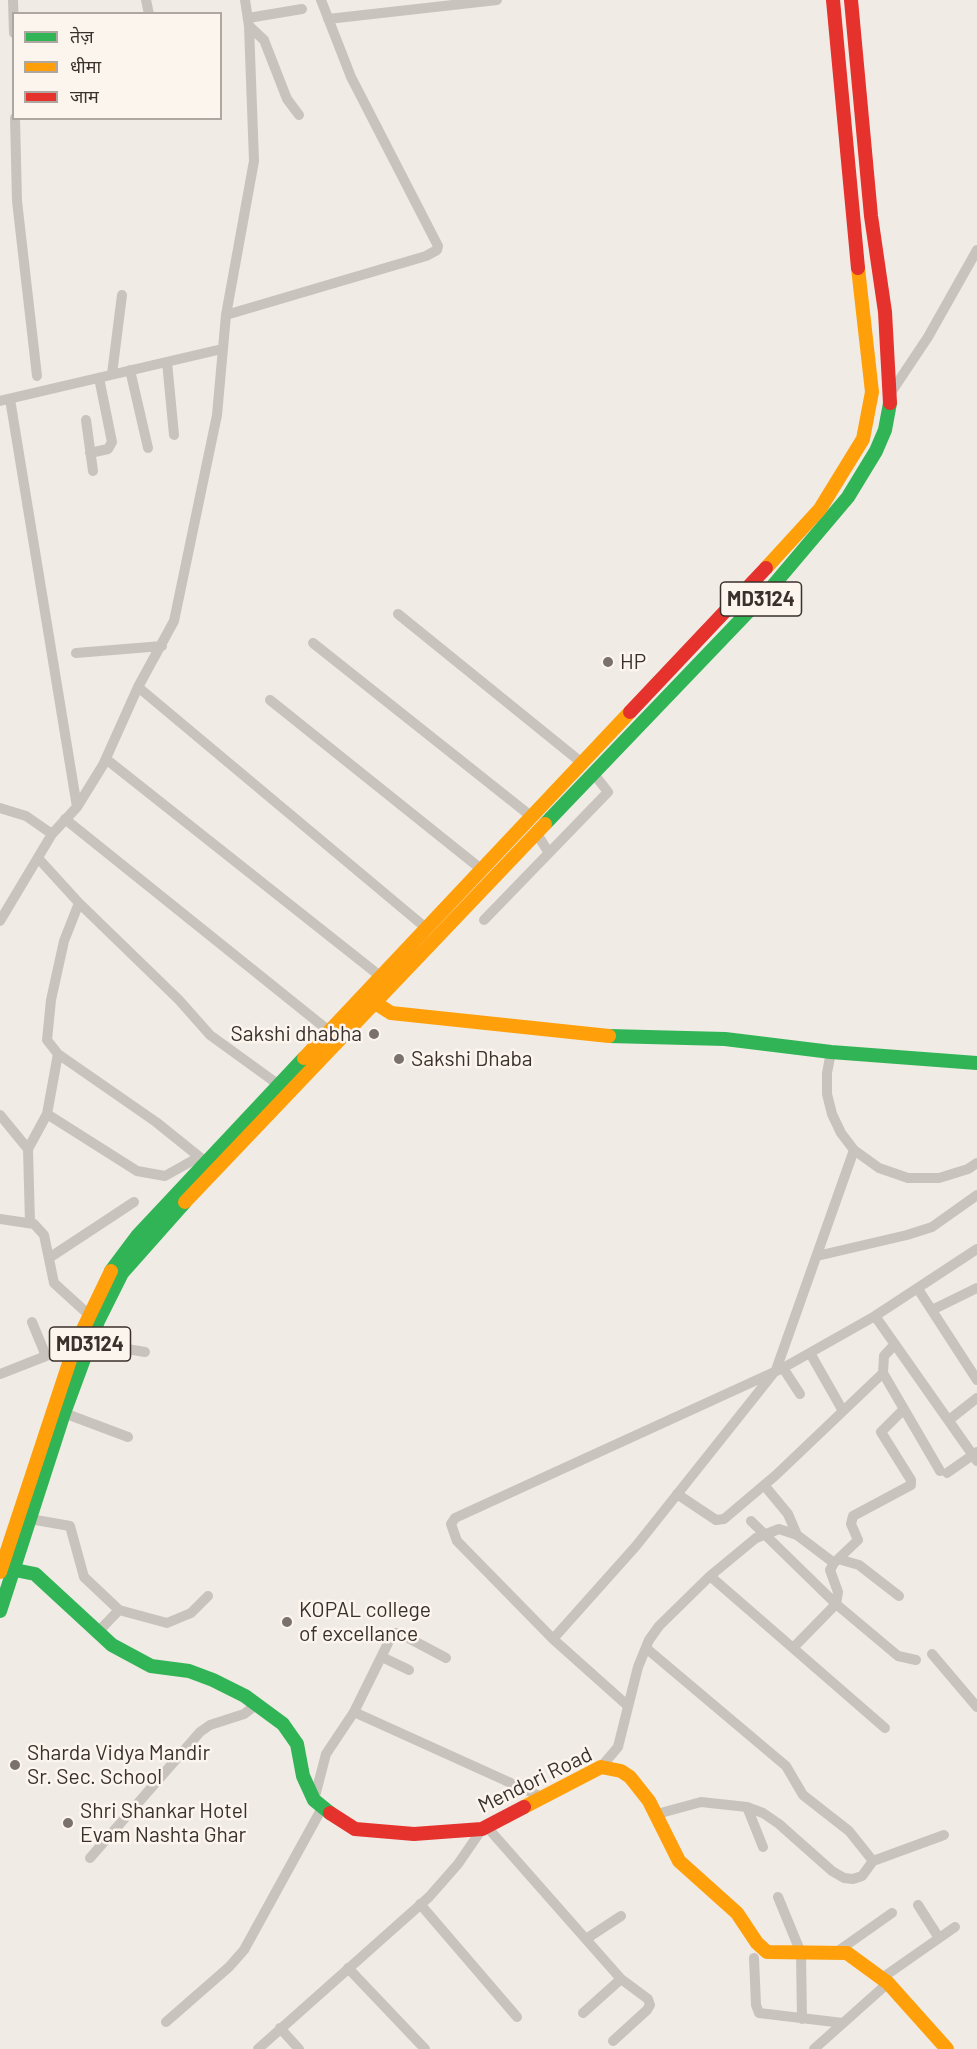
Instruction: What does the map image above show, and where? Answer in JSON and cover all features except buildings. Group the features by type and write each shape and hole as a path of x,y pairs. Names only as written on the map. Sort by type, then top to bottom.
{"main road":[{"name":"MD3124","path":"369,999 380,976 687,654 820,509 863,438 872,392 833,0"},
{"name":"MD3124","path":"0,1611 64,1413 114,1284 122,1273 178,1209 231,1156 304,1076 369,999 488,886 771,588 831,520 876,451 885,430 890,394 885,312 871,216 851,0"},
{"path":"513,836 525,847"},
{"path":"0,1572 74,1348 107,1276 138,1235 203,1160 279,1085 329,1031 369,999 391,1013 537,1030 588,1035 725,1039 831,1052 977,1063"},
{"path":"15,1569 35,1574 112,1645 151,1666 189,1671 213,1680 283,1724 294,1736 300,1753 303,1776 318,1804"},
{"name":"Mendori Road","path":"318,1804 344,1824 368,1832 414,1834 485,1828 601,1767 612,1767 630,1777 657,1814 665,1837 679,1861 737,1913 757,1943 768,1952 781,1954 847,1953 885,1981 946,2049"}],"street":[{"path":"0,921 52,834 77,807 106,759 138,687 174,621 217,414 226,315 254,161 248,22 244,0"},
{"path":"226,315 426,256 437,250 437,241 351,77 321,0"},
{"path":"328,19 497,0"},
{"path":"248,22 302,9"},
{"path":"248,22 264,40 287,99 299,115"},
{"path":"15,120 17,201 38,376"},
{"path":"890,394 928,337 977,250"},
{"path":"112,374 122,295"},
{"path":"77,807 5,400 222,349"},
{"path":"167,362 174,435"},
{"path":"130,370 148,448"},
{"path":"90,453 108,449 112,442 99,378"},
{"path":"86,420 93,471"},
{"path":"398,614 582,763"},
{"path":"314,643 532,816"},
{"path":"76,653 162,646"},
{"path":"138,687 426,928"},
{"path":"270,700 481,869"},
{"path":"106,759 380,976"},
{"path":"484,920 608,792 594,774"},
{"path":"0,808 26,816 52,834"},
{"path":"65,819 329,1031"},
{"path":"537,834 549,854"},
{"path":"38,858 79,903 179,1000 210,1035 279,1085"},
{"path":"488,886 497,906"},
{"path":"47,1114 137,1172 165,1176 203,1160 156,1122 58,1054 47,1040 51,1000 64,941 79,903"},
{"path":"831,1052 827,1072 827,1094 837,1124 854,1150 879,1168 908,1178 939,1178 969,1169 977,1163"},
{"path":"30,1223 28,1149 47,1114 58,1054"},
{"path":"0,1115 28,1149"},
{"path":"554,1638 636,1546 779,1369 854,1150"},
{"path":"817,1256 932,1227 977,1195"},
{"path":"49,1258 134,1202"},
{"path":"0,1219 30,1223 44,1235 54,1283 88,1314"},
{"path":"628,1706 554,1638 457,1541 451,1524 455,1518 779,1369 876,1316 977,1249"},
{"path":"918,1289 977,1380"},
{"path":"932,1310 975,1293"},
{"path":"876,1316 976,1456 943,1472 903,1410 883,1373 884,1356 895,1344"},
{"path":"32,1322 46,1356"},
{"path":"0,1374 46,1356 90,1343 145,1352"},
{"path":"810,1353 843,1411"},
{"path":"779,1369 800,1394"},
{"path":"677,1494 719,1521 764,1485 883,1373"},
{"path":"949,1420 977,1398"},
{"path":"793,1648 836,1604 838,1592 831,1570 836,1561 858,1540 851,1524 853,1516 911,1485 911,1480 881,1432 903,1410"},
{"path":"64,1413 128,1437"},
{"path":"764,1485 788,1514 797,1535"},
{"path":"30,1519 70,1526 84,1576 119,1610 167,1623 191,1612 208,1596"},
{"path":"751,1521 761,1534 836,1604 898,1656 916,1660"},
{"path":"601,1767 618,1748 646,1648 659,1626 710,1576 761,1534 779,1529 797,1535 836,1561 859,1565 899,1596"},
{"path":"710,1576 885,1728"},
{"path":"97,1633 119,1610"},
{"path":"166,2022 229,1967 244,1950 318,1804 326,1754 354,1712 396,1632 446,1658"},
{"path":"646,1648 786,1766 803,1795 849,1831 873,1861"},
{"path":"933,1654 977,1707"},
{"path":"382,1657 409,1670"},
{"path":"90,1858 201,1732 210,1725 244,1714 256,1705"},
{"path":"354,1712 544,1798"},
{"path":"657,1814 701,1802 724,1803 763,1813 779,1824 832,1871 844,1878 853,1879 862,1876 873,1861 944,1835"},
{"path":"747,1808 762,1847"},
{"path":"258,2049 420,1904 458,1864 485,1828 621,1979 648,1999 650,2005 613,2042"},
{"path":"778,1897 801,1953 802,2019"},
{"path":"420,1904 517,2017"},
{"path":"918,1905 939,1938"},
{"path":"838,1952 891,1913"},
{"path":"586,1939 621,1916"},
{"path":"814,2049 885,1981 956,1927"},
{"path":"754,1958 756,2005 759,2013 843,2023"},
{"path":"348,1968 425,2049"},
{"path":"583,2013 621,1979"},
{"path":"280,2028 299,2049"}],"traffic: fast":[{"path":"545,824 771,588 848,497 876,451 885,430 890,403"},
{"path":"609,1036 725,1039 831,1052 977,1063"},
{"path":"111,1271 138,1235 304,1058"},
{"path":"0,1611 64,1413 98,1321 122,1273 185,1202"},
{"path":"15,1570 35,1574 112,1645 151,1666 189,1671 213,1680 245,1696 283,1724 297,1744 303,1776 314,1800 330,1813"}],"traffic: slow":[{"path":"766,568 820,509 863,439 872,392 858,268"},
{"path":"304,1058 630,712"},
{"path":"185,1202 545,824"},
{"path":"366,997 391,1013 609,1036"},
{"path":"0,1572 74,1348 111,1271"},
{"path":"524,1807 601,1767 621,1771 630,1777 649,1801 679,1861 737,1913 757,1943 767,1952 847,1953 888,1983 947,2049"}],"traffic: jam":[{"path":"833,0 858,268"},
{"path":"851,0 871,216 885,312 890,403"},
{"path":"630,712 766,568"},
{"path":"330,1813 355,1829 414,1834 482,1829 524,1807"}],"place":[{"name":"HP","path":"608,662"},
{"name":"Sakshi dhabha","path":"374,1034"},
{"name":"Sakshi Dhaba","path":"399,1059"},
{"name":"KOPAL college of excellance","path":"287,1622"},
{"name":"Sharda Vidya Mandir Sr. Sec. School","path":"15,1765"},
{"name":"Shri Shankar Hotel Evam Nashta Ghar","path":"68,1823"}]}
